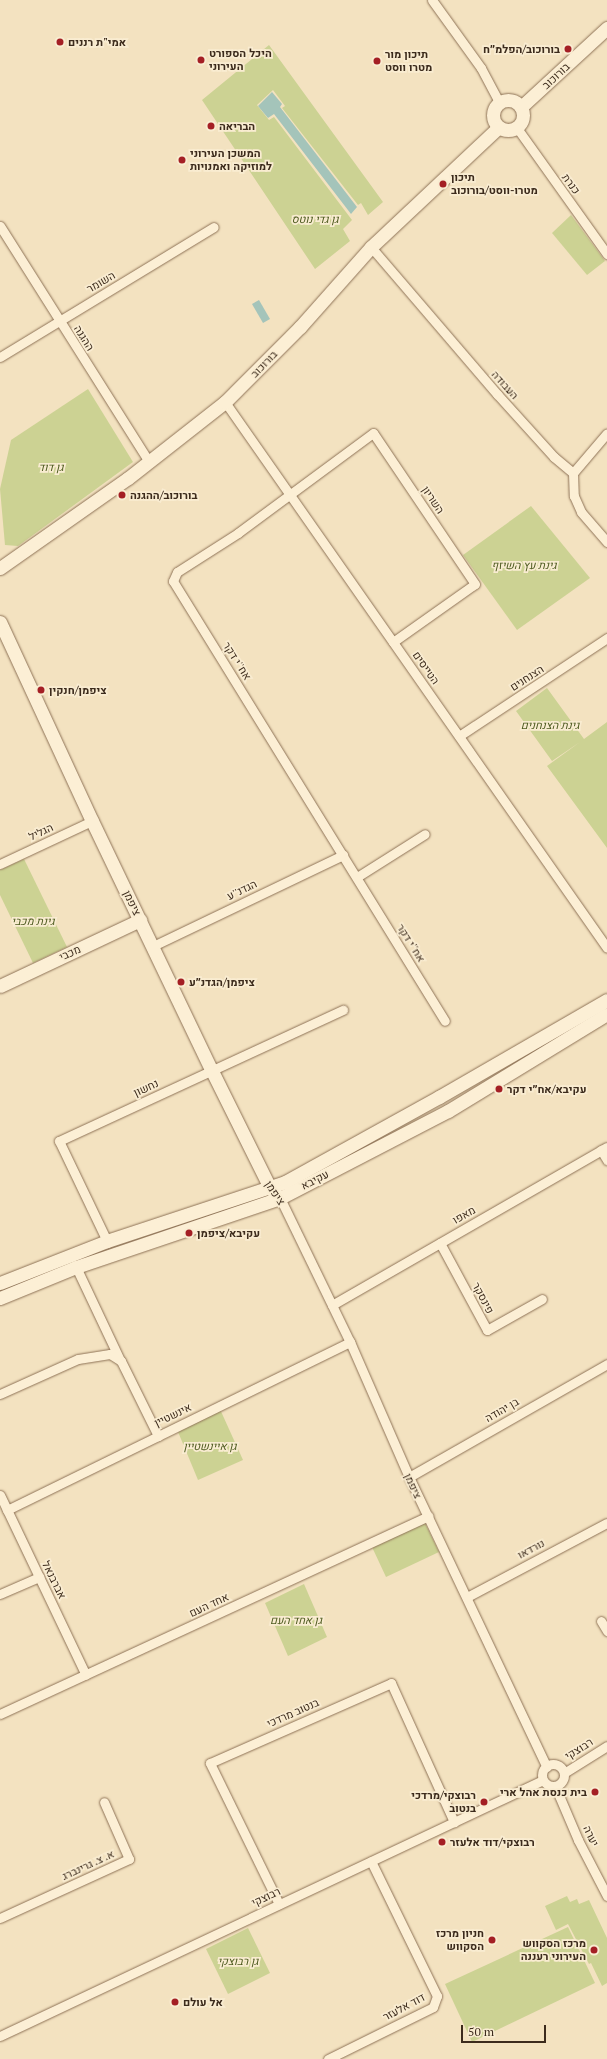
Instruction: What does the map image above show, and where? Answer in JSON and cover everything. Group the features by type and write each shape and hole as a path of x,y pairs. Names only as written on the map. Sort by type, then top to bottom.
{"street":[{"path":"432,0 480,68 500,103"},
{"name":"בורוכוב","path":"522,107 607,28"},
{"path":"510,101 522,107 523,120 516,128 508,130 499,127 494,118 494,112 500,103 510,101"},
{"name":"בורוכוב","path":"0,568 148,462 225,402 300,327 371,248 499,127"},
{"name":"כנרת","path":"516,128 607,254"},
{"name":"ההגנה","path":"0,226 148,462"},
{"name":"השומר","path":"0,357 214,227"},
{"name":"העבודה","path":"371,248 496,394 554,456 573,473"},
{"name":"הטייסים","path":"225,402 607,948"},
{"name":"השריון","path":"290,494 374,433 475,584 393,642"},
{"path":"607,433 573,473 574,496 581,512 607,542"},
{"name":"אח''י דקר","path":"290,494 238,533 177,572 173,581 445,1021"},
{"name":"ציפמן","path":"0,622 92,821 212,1071 270,1188 280,1198 350,1342 409,1477 547,1767"},
{"name":"הצנחנים","path":"459,736 607,638"},
{"name":"הגליל","path":"0,864 92,821"},
{"path":"357,877 425,834"},
{"name":"הגדנ''ע","path":"152,946 343,855"},
{"name":"מכבי","path":"0,986 140,920"},
{"name":"עקיבא","path":"0,1283 107,1241 285,1182 439,1097 607,1000"},
{"name":"נחשון","path":"107,1241 59,1141 343,1010"},
{"name":"עקיבא","path":"0,1298 76,1267 280,1198 448,1111 607,1014"},
{"path":"604,1148 607,1160"},
{"name":"מאפו","path":"332,1305 604,1148"},
{"path":"280,1198 285,1182"},
{"path":"266,1203 270,1188"},
{"name":"פינסקר","path":"440,1243 487,1330 542,1299"},
{"path":"76,1267 158,1436"},
{"name":"אינשטיין","path":"7,1510 350,1342"},
{"path":"0,1394 78,1359 110,1354 121,1361"},
{"name":"בן יהודה","path":"409,1477 607,1364"},
{"name":"אברבנאל","path":"0,1495 86,1674"},
{"name":"אחד העם","path":"0,1714 428,1516"},
{"name":"נורדאו","path":"467,1597 607,1522"},
{"path":"0,1594 39,1577"},
{"path":"601,1621 607,1632"},
{"name":"בנטוב מרדכי","path":"279,1904 210,1763 391,1683 454,1822"},
{"name":"רבוצקי","path":"564,1773 607,1746"},
{"path":"555,1764 559,1766 564,1773 563,1780 555,1786 546,1784 543,1780 543,1772 547,1767 555,1764"},
{"name":"רבוצקי","path":"0,2036 543,1780"},
{"name":"יערה","path":"555,1786 578,1840 607,1896"},
{"name":"א. צ. גרינברג","path":"0,1918 129,1859 104,1802"},
{"name":"דוד אלעזר","path":"328,2059 433,2007 437,1996 372,1861"}],"green space":[{"name":"גן גדי נוטס","path":"269,45 383,202 368,215 361,203 358,205 282,108 285,106 273,90 257,105 269,120 274,117 352,220 343,229 350,241 315,269 202,100"},
{"path":"571,215 605,261 587,275 552,233"},
{"name":"גן דוד","path":"88,389 133,462 18,546 5,545 0,489 11,440"},
{"name":"גינת עץ השיזף","path":"531,506 590,578 517,630 463,555"},
{"name":"גינת הצנחנים","path":"547,688 584,739 607,722 607,848 547,766 580,742 552,761 516,711"},
{"name":"גינת מכבי","path":"24,859 67,947 33,963 0,895 0,870"},
{"name":"גן איינשטיין","path":"219,1407 243,1460 198,1480 176,1427"},
{"path":"425,1523 439,1552 386,1577 372,1547"},
{"name":"גן אחד העם","path":"304,1584 327,1637 288,1656 265,1603"},
{"name":"מרכז הסקווש העירוני רעננה","path":"567,1896 570,1902 577,1899 579,1904 589,1900 607,1938 607,1983 602,1986 591,1963 589,1964 568,1924 556,1930 545,1906"},
{"path":"568,1927 595,1983 472,2042 445,1984"},
{"name":"גן רבוצקי","path":"248,1928 270,1973 228,1994 206,1949"}],"water":[{"path":"272,92 282,104 280,107 357,207 351,214 274,114 268,118 258,106"},
{"path":"259,300 270,319 263,323 252,304"}],"place":[{"name":"אמי\"ת רננים","path":"60,42"},
{"name":"בורוכוב/הפלמ״ח","path":"568,49"},
{"name":"היכל הספורט העירוני","path":"201,60"},
{"name":"תיכון מור מטרו ווסט","path":"377,61"},
{"name":"הבריאה","path":"211,126"},
{"name":"המשכן העירוני למוזיקה ואמנויות","path":"182,160"},
{"name":"תיכון מטרו-ווסט/בורוכוב","path":"443,184"},
{"name":"בורוכוב/ההגנה","path":"122,495"},
{"name":"ציפמן/חנקין","path":"41,690"},
{"name":"ציפמן/הגדנ״ע","path":"181,982"},
{"name":"עקיבא/אח״י דקר","path":"499,1089"},
{"name":"עקיבא/ציפמן","path":"189,1233"},
{"name":"בית כנסת אהל ארי","path":"595,1792"},
{"name":"רבוצקי/מרדכי בנטוב","path":"484,1802"},
{"name":"רבוצקי/דוד אלעזר","path":"442,1842"},
{"name":"חניון מרכז הסקווש","path":"492,1940"},
{"name":"מרכז הסקווש העירוני רעננה","path":"594,1950"},
{"name":"אל עולם","path":"175,2002"}]}
